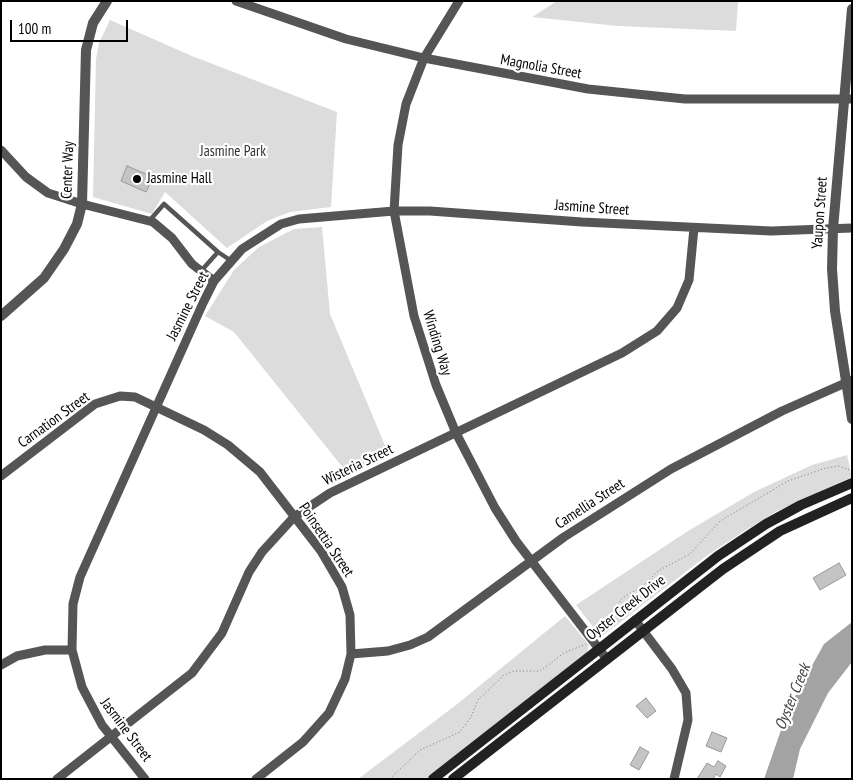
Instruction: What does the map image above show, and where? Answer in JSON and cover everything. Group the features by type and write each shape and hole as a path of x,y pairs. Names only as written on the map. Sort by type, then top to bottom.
{"main road":[{"name":"Oyster Creek Drive","path":"433,779 718,556 766,524 801,505 852,483"},
{"name":"Oyster Creek Drive","path":"453,779 642,630 723,569 780,531 852,498"}],"street":[{"name":"Center Way","path":"1,316 34,288 53,267 71,237 82,204 86,50 93,23 107,1"},
{"name":"Magnolia Street","path":"236,1 330,34 424,58 560,84 654,97 848,100"},
{"name":"Winding Way","path":"459,1 424,58 406,104 395,169 394,211 414,316 436,386 456,433 495,508 531,561 606,658"},
{"name":"Yaupon Street","path":"852,9 848,100 833,229 832,269 835,311 849,382 852,418"},
{"path":"1,150 36,185 48,193 82,204 150,221 164,231 192,264 214,281"},
{"name":"Jasmine Street","path":"145,779 111,737 87,701 77,674 72,650 71,618 80,577 214,281 230,260 255,239 281,224 299,219 394,211 489,214 582,222 771,231 852,228"},
{"name":"Wisteria Street","path":"57,779 182,683 204,660 222,633 249,572 262,552 294,517 330,493 622,353 657,331 677,308 689,280 694,228"},
{"name":"Camellia Street","path":"351,654 388,651 410,645 428,637 600,513 670,469 782,411 849,382"},
{"name":"Carnation Street","path":"1,476 95,404 120,396 134,398 156,406"},
{"name":"Poinsettia Street","path":"156,406 204,430 240,453 260,472 325,558 342,587 350,615 351,654 345,679 329,713 303,742 256,779"},
{"path":"635,620 672,669 686,693 688,720 674,779"},
{"path":"1,665 17,656 45,650 72,650"}],"lane":[{"path":"150,221 164,204 218,252 230,260"},
{"path":"201,271 218,252"}],"path":[{"path":"390,779 420,750 460,732 471,717 478,700 504,675 514,671 540,671 564,653 584,646 592,640 610,619 622,598 642,586 658,571 690,554 720,521 788,481 826,468 838,466 852,471"}],"green space":[{"path":"557,1 738,1 736,31 618,26 532,17"},
{"name":"Jasmine Park","path":"110,20 192,56 337,112 331,207 290,212 267,221 227,248 165,192 152,214 93,197 96,59 99,43"},
{"path":"322,227 330,314 389,455 348,474 234,332 205,316 234,270 259,247 294,229"},
{"path":"847,455 852,477 777,511 746,530 709,554 601,637 576,605 688,531 754,492 812,465"},
{"path":"565,616 589,645 587,652 426,779 358,779 456,705"}],"shaded area":[{"path":"852,622 852,662 828,693 800,749 793,779 764,779 789,707 824,644"}],"building":[{"name":"Jasmine Hall","path":"127,166 153,177 146,192 121,181"},
{"path":"839,563 846,575 820,590 813,578"},
{"path":"646,698 656,711 647,718 636,706"},
{"path":"712,732 727,738 721,752 706,746"},
{"path":"640,747 649,752 639,770 630,765"},
{"path":"718,761 726,766 720,777 716,774 713,779 697,779 707,763 714,767"}],"place":[{"name":"Jasmine Hall","path":"137,179"}],"water label":[{"name":"Oyster Creek","path":"793,697"}]}
